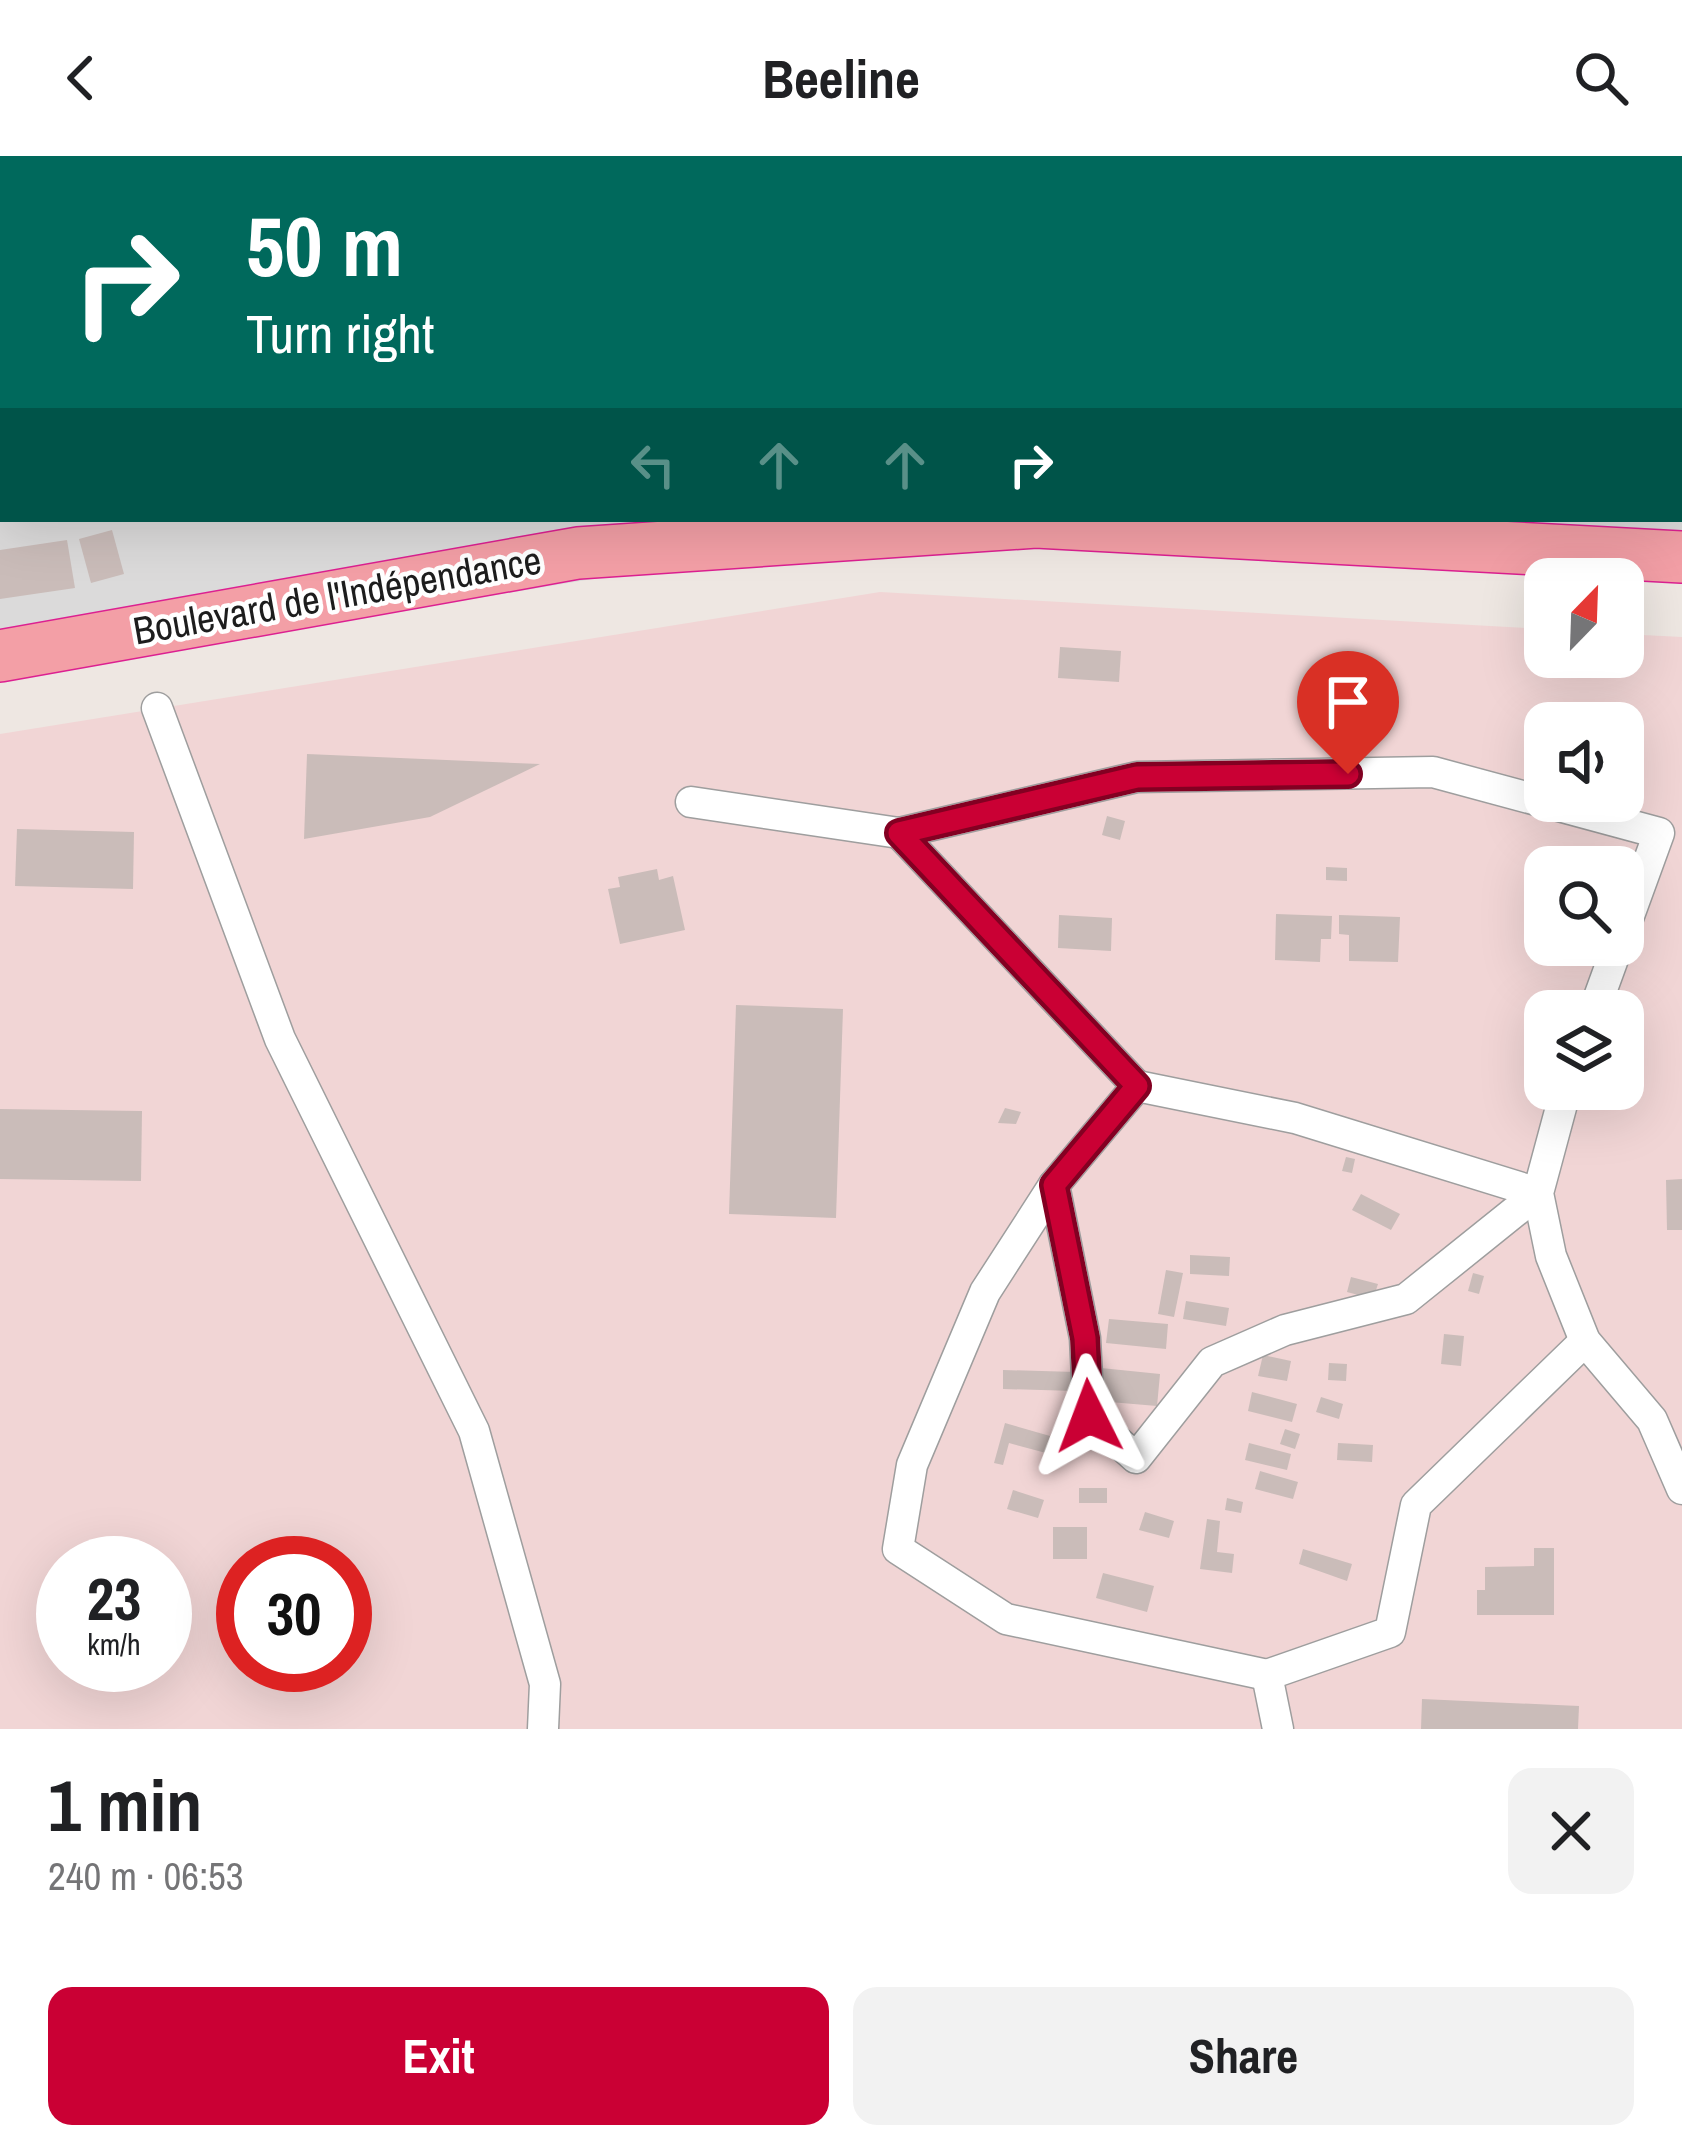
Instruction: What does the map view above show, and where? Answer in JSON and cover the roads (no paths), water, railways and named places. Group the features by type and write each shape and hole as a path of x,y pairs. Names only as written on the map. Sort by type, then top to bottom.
{"highway":[{"name":"Boulevard de l'Indépendance","path":"0,656 578,553 1036,522 1682,557"}],"street":[{"path":"578,553 653,522"},
{"path":"157,708 280,1039 474,1431 544,1684 543,1729"},
{"path":"691,802 899,833 1137,777 1433,772 1659,833 1644,874"},
{"path":"899,833 1137,1086 1295,1118 1538,1193"},
{"path":"1137,1086 1054,1185 986,1292 912,1466 898,1549 1006,1619 1267,1675 1390,1632 1417,1504 1585,1341"},
{"path":"1560,1110 1538,1193 1551,1256 1585,1341 1652,1420 1682,1490"},
{"path":"1054,1185 1085,1338 1089,1416 1136,1458 1212,1363 1285,1330 1406,1299 1538,1193"},
{"path":"1267,1675 1278,1729"}]}
